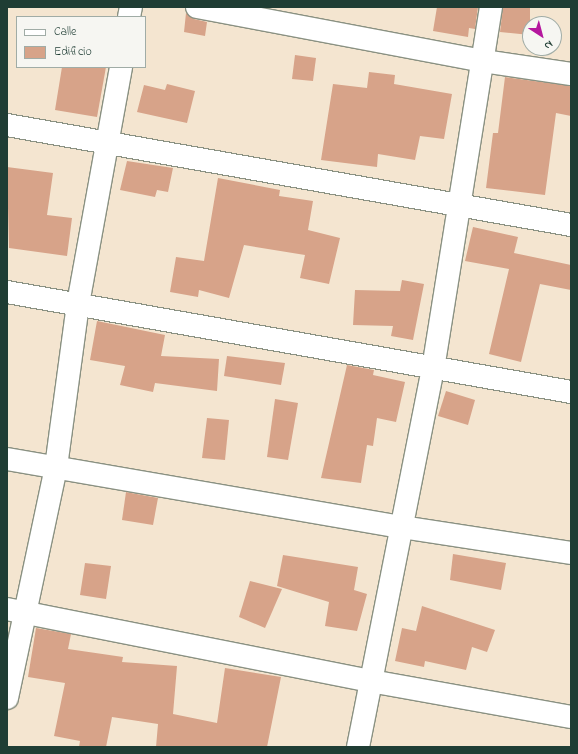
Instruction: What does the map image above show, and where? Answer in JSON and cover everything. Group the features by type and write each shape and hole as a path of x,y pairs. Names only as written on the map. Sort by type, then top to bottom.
{"street":[{"path":"197,7 483,62 571,74"},
{"path":"358,747 433,369 491,7"},
{"path":"7,698 17,611 56,467 78,304 109,141 121,68"},
{"path":"7,125 109,141 571,225"},
{"path":"7,292 433,369 571,392"},
{"path":"7,459 402,527 571,553"},
{"path":"17,611 371,681 571,717"}],"building":[{"path":"437,7 478,7 475,29 469,28 468,37 433,31"},
{"path":"503,7 530,7 530,16 522,16 522,34 500,32"},
{"path":"186,13 194,19 207,22 205,36 184,32"},
{"path":"295,55 316,58 313,81 292,79"},
{"path":"62,68 106,68 97,117 55,110"},
{"path":"369,72 395,75 394,84 452,94 444,139 420,136 415,160 378,154 377,167 321,160 333,84 367,88"},
{"path":"505,77 571,86 571,116 556,113 545,195 486,188 493,133 498,133"},
{"path":"167,84 195,91 187,123 137,112 144,85 165,90"},
{"path":"127,161 173,168 168,192 157,190 155,197 120,190"},
{"path":"7,167 53,173 47,215 72,218 67,256 9,248"},
{"path":"218,178 280,190 279,196 313,201 308,230 340,238 329,284 300,278 305,255 244,245 229,298 199,290 198,297 170,292 176,257 204,261"},
{"path":"473,227 518,237 514,253 571,265 571,290 540,284 521,362 489,354 509,269 465,261"},
{"path":"402,280 424,284 413,340 391,336 393,326 353,325 355,290 400,291"},
{"path":"97,321 165,335 161,356 219,359 217,391 155,383 153,392 120,385 125,366 90,360"},
{"path":"227,356 285,363 281,385 224,376"},
{"path":"347,365 374,370 373,375 405,382 396,422 377,418 373,446 367,445 361,483 321,478"},
{"path":"446,391 475,400 468,425 438,416"},
{"path":"275,399 298,403 288,460 267,457"},
{"path":"207,418 229,420 225,460 202,458"},
{"path":"126,492 158,498 153,525 122,520"},
{"path":"453,554 506,563 501,590 450,580"},
{"path":"283,555 358,567 354,590 367,594 357,631 325,626 329,602 277,586"},
{"path":"85,563 111,566 106,599 80,595"},
{"path":"250,581 282,589 265,628 239,617"},
{"path":"422,606 495,630 487,652 472,647 466,670 425,661 424,667 395,661 402,628 416,631"},
{"path":"36,628 71,634 68,649 123,657 122,662 177,666 173,714 217,723 225,668 281,677 267,747 156,747 158,724 112,717 106,747 79,747 80,741 54,736 65,683 28,677"}]}
